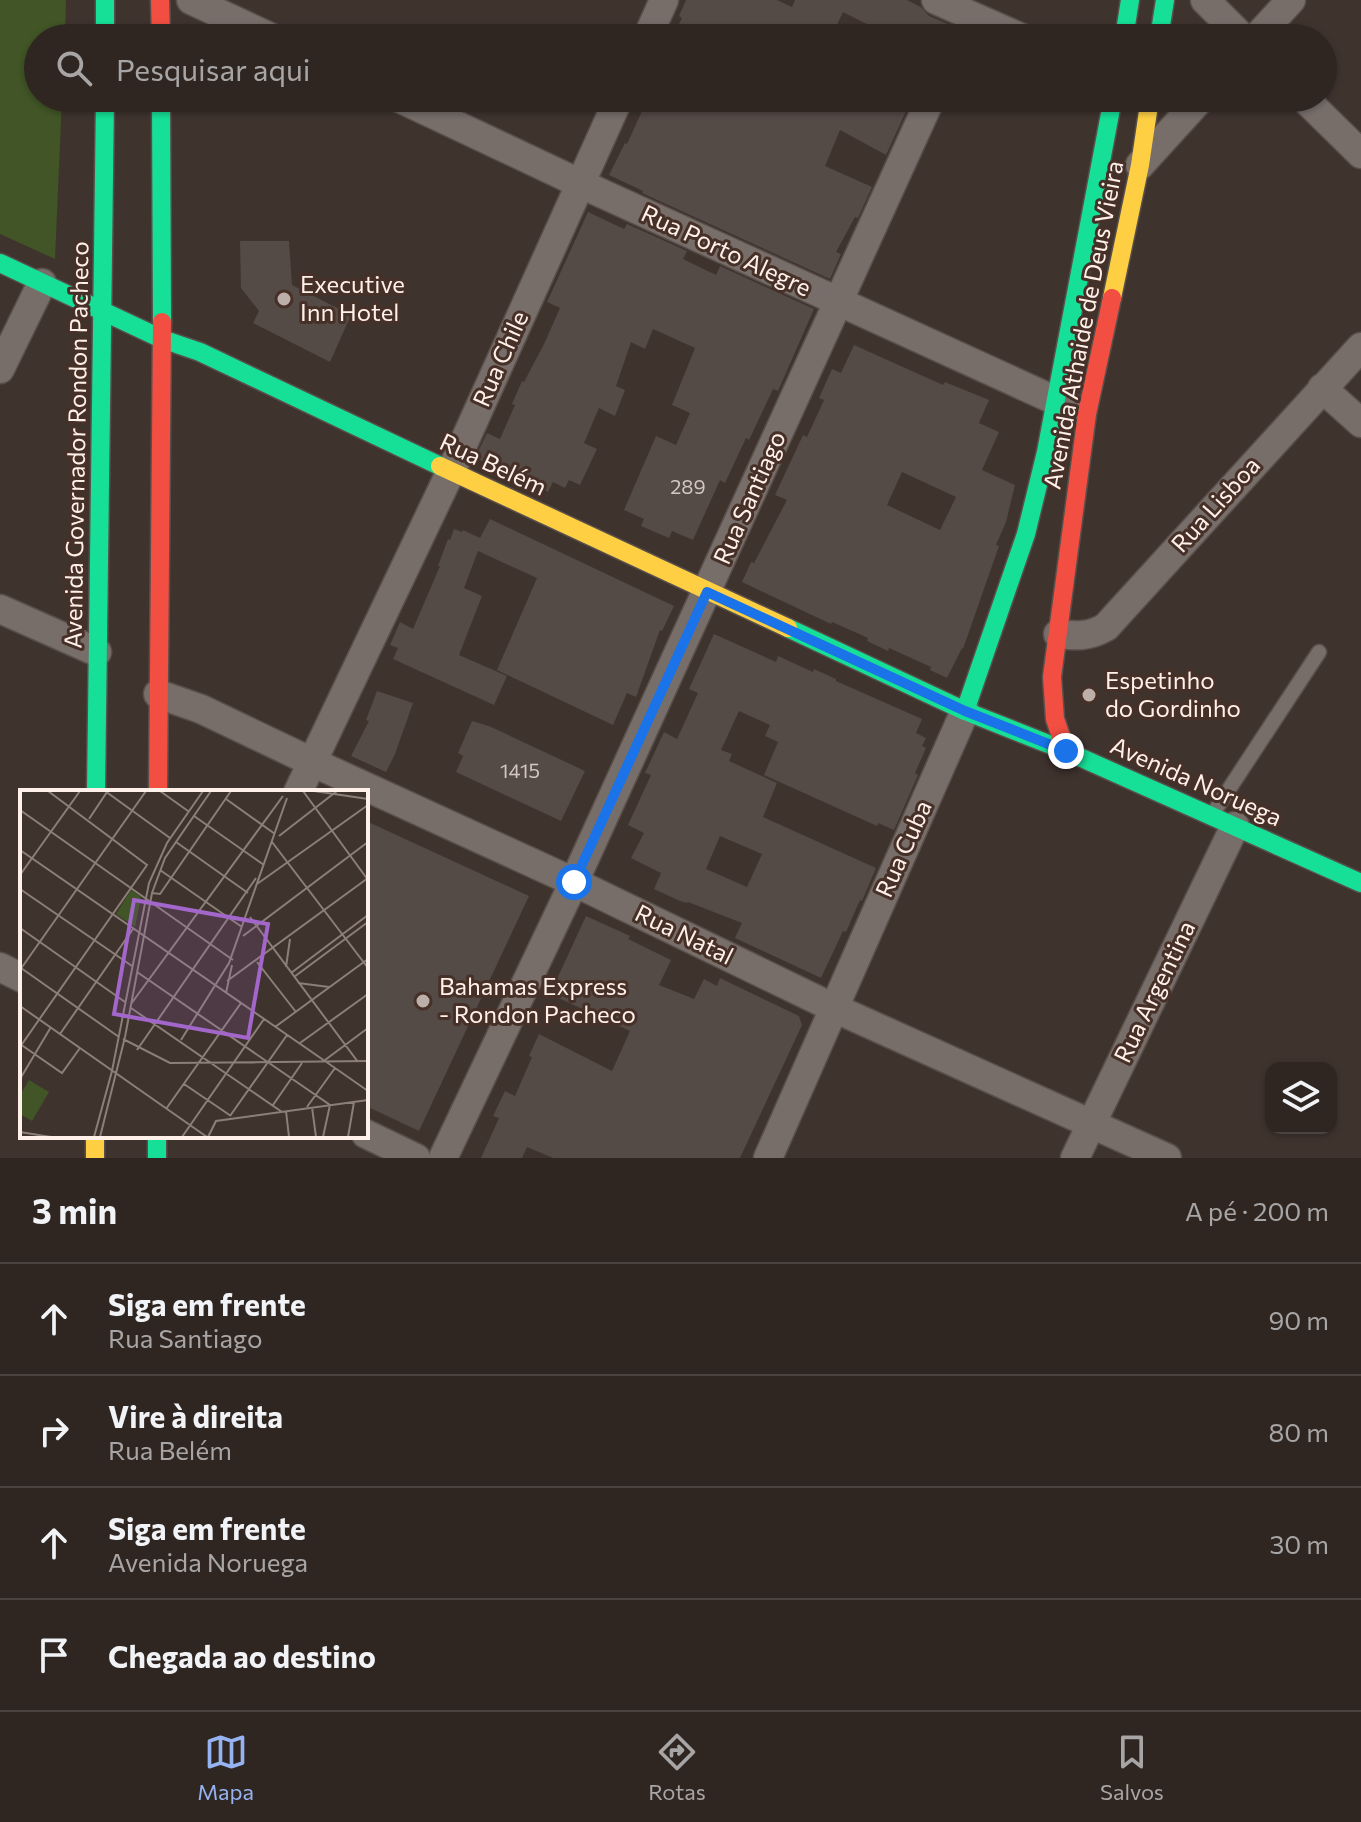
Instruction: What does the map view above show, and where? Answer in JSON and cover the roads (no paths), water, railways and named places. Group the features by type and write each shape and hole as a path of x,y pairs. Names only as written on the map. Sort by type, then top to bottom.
{"street":[{"path":"105,0 105,24"},
{"path":"160,0 161,24"},
{"path":"191,0 242,24"},
{"path":"653,24 664,0"},
{"path":"936,0 967,18"},
{"path":"1126,24 1130,0"},
{"path":"1161,24 1165,0"},
{"path":"1205,0 1229,24"},
{"path":"1269,24 1291,0"},
{"name":"Avenida Governador Rondon Pacheco","path":"96,790 87,648 103,312 105,112"},
{"path":"158,790 161,112"},
{"name":"Rua Porto Alegre","path":"429,112 1055,402 1087,414"},
{"name":"Rua Chile","path":"299,790 451,471 612,112"},
{"name":"Rua Santiago","path":"443,1158 574,882 925,112"},
{"name":"Avenida Athaide de Deus Vieira","path":"1026,534 1046,452 1110,112"},
{"name":"Avenida Athaide de Deus Vieira","path":"1066,751 1055,719 1052,677 1087,414 1140,165 1148,112"},
{"path":"1140,165 1188,112"},
{"path":"1318,112 1361,154"},
{"name":"Rua Belém","path":"0,263 162,339 200,352 965,711"},
{"path":"0,369 42,283"},
{"name":"Rua Lisboa","path":"1058,634 1081,636 1106,627 1361,347"},
{"path":"1322,388 1361,423"},
{"name":"Rua Cuba","path":"768,1158 965,711 1026,534"},
{"path":"0,609 87,648"},
{"path":"1022,718 1052,677"},
{"name":"Rua Natal","path":"158,694 201,709 574,882 834,1008 1167,1158"},
{"name":"Avenida Noruega","path":"965,711 1022,718 1066,751 1361,883"},
{"name":"Rua Argentina","path":"1075,1158 1223,820"},
{"path":"0,967 20,977"},
{"path":"368,1135 416,1158"}],"lane":[{"path":"1223,820 1319,652"}],"place":[{"name":"Executive Inn Hotel","path":"284,299"},
{"name":"Espetinho do Gordinho","path":"1089,695"},
{"name":"Bahamas Express - Rondon Pacheco","path":"423,1001"}]}
